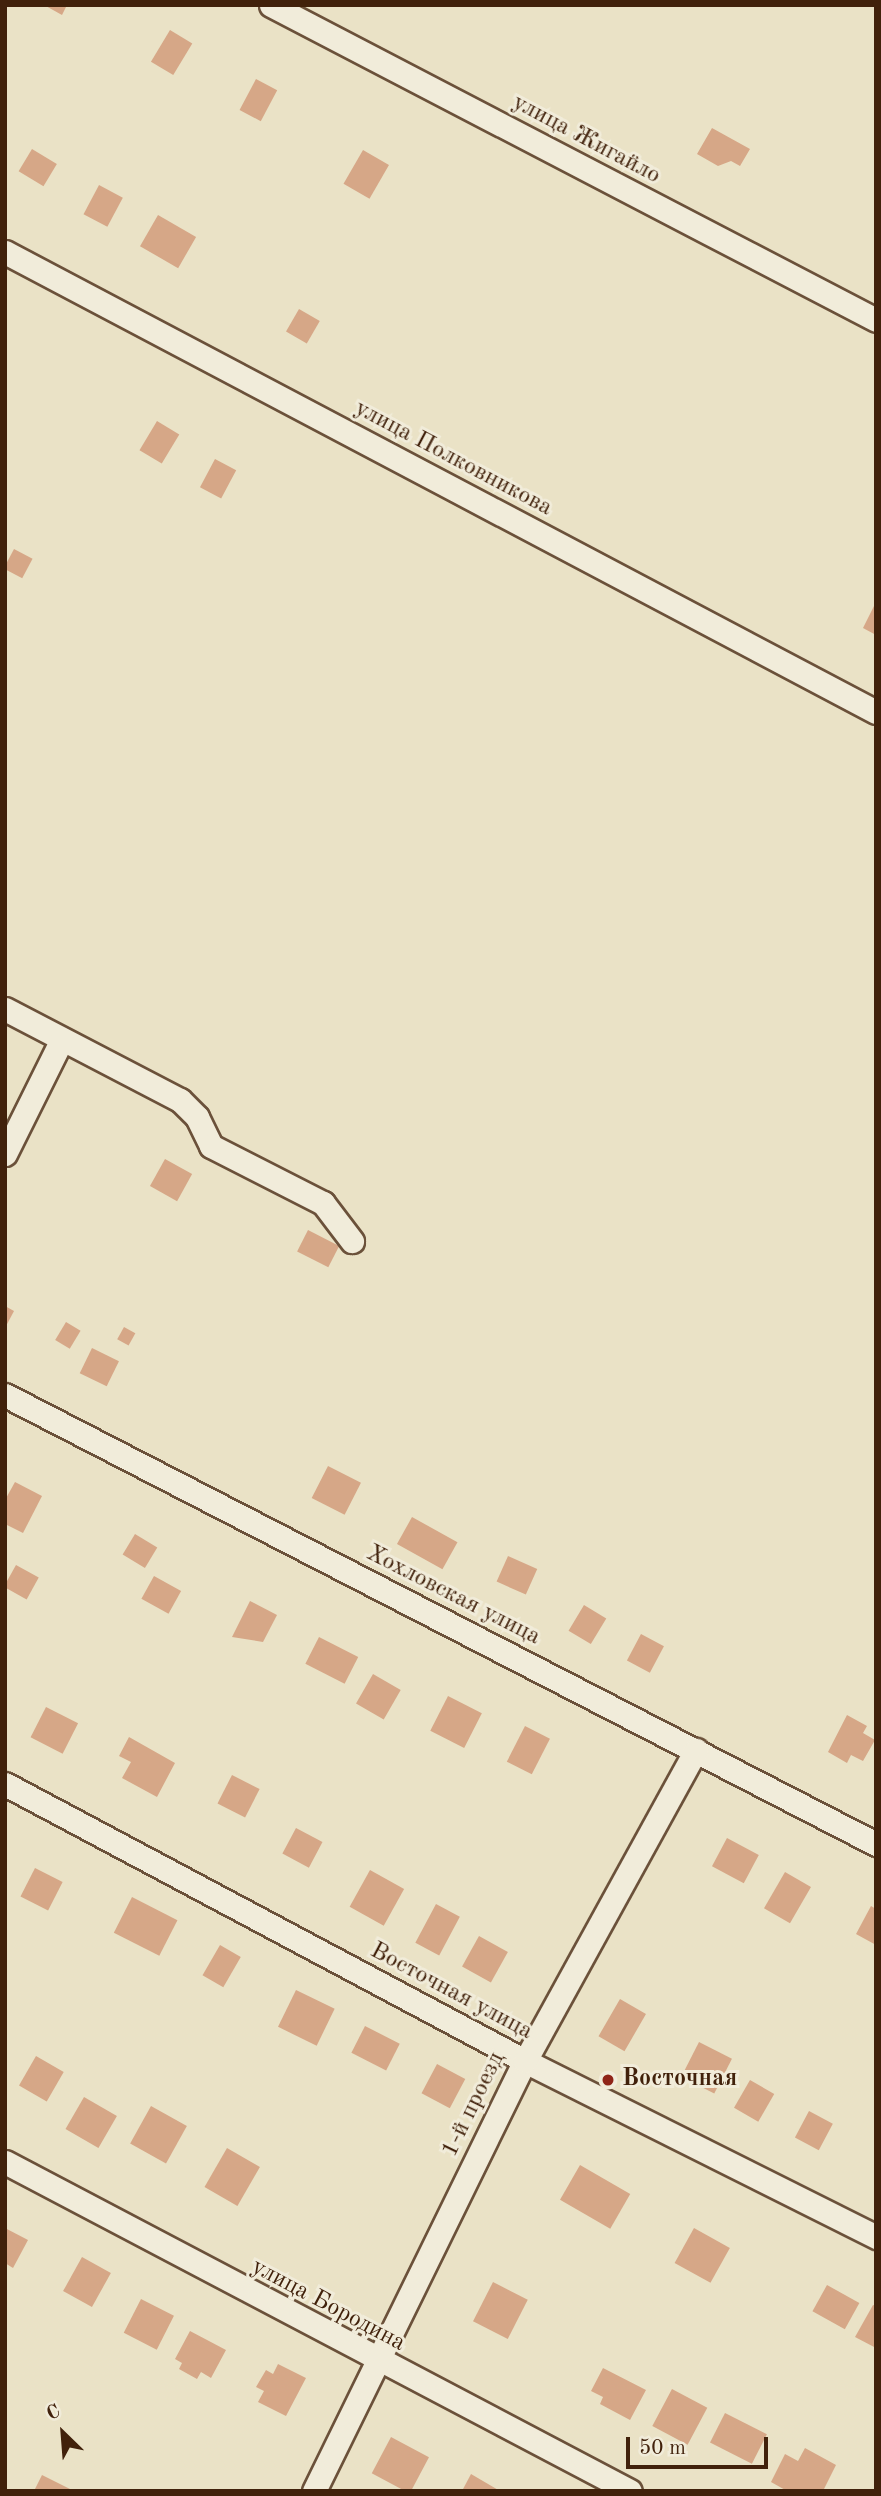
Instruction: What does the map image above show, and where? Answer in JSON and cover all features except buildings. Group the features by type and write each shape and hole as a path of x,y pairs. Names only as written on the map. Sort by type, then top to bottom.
{"street":[{"name":"улица Жигайло","path":"271,5 876,320"},
{"name":"улица Полковникова","path":"5,252 876,712"},
{"path":"5,1009 180,1100 197,1117 211,1146 323,1203 352,1241"},
{"path":"5,1154 62,1039"},
{"name":"Хохловская улица","path":"5,1395 876,1844"},
{"name":"1-й проезд","path":"314,2491 379,2364 525,2061 696,1750"},
{"name":"Восточная улица","path":"5,1784 525,2061 876,2237"},
{"name":"улица Бородина","path":"5,2162 379,2364 630,2491"}],"place":[{"name":"Восточная","path":"608,2080"}]}
